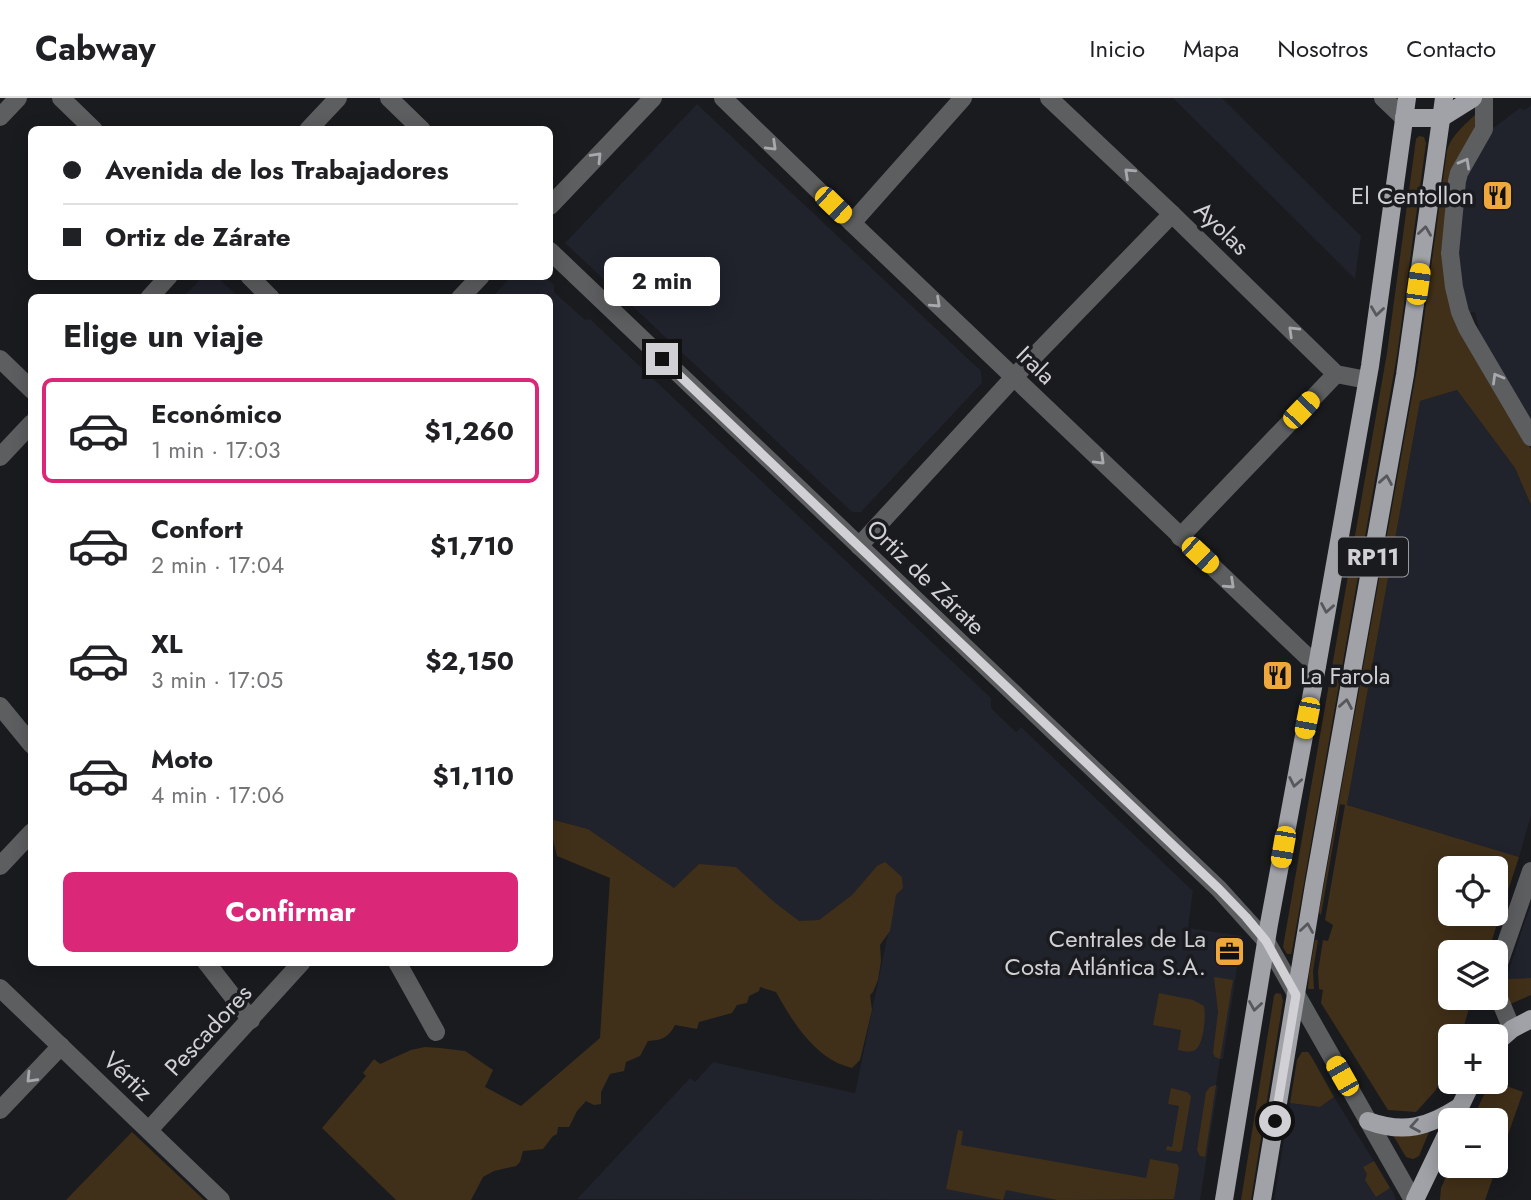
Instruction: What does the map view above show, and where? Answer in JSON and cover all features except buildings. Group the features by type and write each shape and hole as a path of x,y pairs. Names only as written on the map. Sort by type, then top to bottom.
{"main road":[{"name":"RP11","path":"1224,1200 1266,941 1367,380 1407,98"},
{"name":"RP11","path":"1262,1200 1405,375 1444,98"},
{"path":"1404,118 1441,118 1473,98"},
{"path":"1508,1033 1531,1019"},
{"path":"1367,1121 1388,1127 1411,1128 1438,1120"},
{"path":"1414,1200 1438,1151"}],"street":[{"path":"0,117 18,98"},
{"path":"61,98 90,126"},
{"path":"312,126 338,98"},
{"path":"389,98 418,126"},
{"path":"553,203 653,98"},
{"name":"Irala","path":"723,98 1317,666"},
{"path":"852,223 963,98"},
{"name":"Ayolas","path":"1049,98 1336,374"},
{"path":"1383,98 1404,118"},
{"path":"1484,98 1484,129 1457,181 1450,240 1451,266 1463,320 1531,437"},
{"path":"859,546 1014,377 1172,214"},
{"name":"Ortiz de Zárate","path":"553,254 1246,917 1266,941 1414,1200"},
{"path":"153,294 165,280"},
{"path":"253,280 267,294"},
{"path":"464,294 477,280"},
{"path":"0,359 28,386"},
{"path":"1180,537 1336,374 1367,380"},
{"path":"0,457 28,427"},
{"path":"0,706 28,740"},
{"path":"0,866 28,836"},
{"path":"1507,940 1531,871"},
{"path":"209,966 251,1020"},
{"name":"Pescadores","path":"149,1130 298,966"},
{"path":"399,966 436,1032"},
{"name":"Vértiz","path":"0,988 221,1200"},
{"path":"1504,1010 1512,1030"},
{"path":"0,1110 61,1046"}],"shaded area":[{"path":"1173,98 1222,98 1361,236 1355,279"},
{"path":"697,104 981,371 982,383 861,512 852,512 565,243"},
{"path":"1531,105 1531,419 1481,338 1475,312 1468,313 1455,250 1460,193 1488,132 1520,108 1525,110"},
{"path":"1477,113 1469,147 1464,147 1451,174 1441,252 1499,394 1531,449 1531,505 1515,468 1457,390 1420,401 1347,805 1519,857 1508,891 1508,856 1438,856 1438,926 1496,926 1492,940 1438,940 1438,1010 1469,1010 1464,1024 1438,1024 1438,1086 1416,1112 1388,1110 1321,1003 1323,990 1319,989 1318,972 1323,940 1328,941 1333,925 1325,920 1345,805 1340,804 1321,915 1319,912 1418,363 1447,150 1456,134"},
{"path":"1419,136 1424,137 1426,143 1397,355 1292,951 1287,954 1283,947 1387,353 1416,139"},
{"path":"200,280 220,280 236,294 186,294"},
{"path":"508,280 548,280 554,285 554,292 585,320 590,319 991,698 991,708 1016,732 1021,727 1193,891 1188,928 1242,936 1223,1059 1220,1059 1200,1200 577,1199 690,1078 695,1082 713,1062 855,1093 896,895 903,888 902,877 891,868 877,866 852,895 819,920 796,923 699,864 674,888 588,829 553,820 553,294 495,294"},
{"path":"1457,390 1515,468 1531,505 1531,816 1519,857 1347,805 1420,401"},
{"path":"553,820 588,829 674,888 699,864 736,867 799,921 819,920 852,895 877,866 885,862 902,877 903,888 896,895 890,931 880,945 878,980 870,995 872,1010 860,1060 852,1068 823,1054 800,1029 776,992 760,987 759,991 749,996 747,1003 737,1005 732,1013 699,1022 697,1029 675,1025 664,1038 648,1041 640,1056 626,1062 624,1071 610,1074 601,1092 601,1104 594,1105 586,1101 569,1127 558,1127 557,1134 543,1149 523,1151 516,1166 494,1171 483,1177 471,1200 396,1200 322,1128 366,1076 363,1073 374,1059 380,1064 411,1050 425,1047 465,1051 493,1070 485,1087 521,1106 600,1038 610,878 557,856 553,840"},
{"path":"1531,905 1531,978 1508,979 1508,973"},
{"path":"1315,940 1318,940 1313,971 1314,989 1308,989 1309,974"},
{"path":"1214,977 1233,980 1220,1059 1213,1053 1218,1012"},
{"path":"1531,978 1531,995 1508,1005 1508,979"},
{"path":"1159,993 1193,1000 1204,1006 1202,1036 1195,1050 1178,1050 1181,1030 1153,1025"},
{"path":"1276,993 1281,994 1283,1001 1251,1200 1241,1200 1274,996"},
{"path":"1302,1052 1308,1052 1311,1056 1334,1097 1320,1107 1290,1103 1297,1060"},
{"path":"1216,1085 1205,1157 1200,1156 1197,1150 1206,1092"},
{"path":"1508,1087 1523,1092 1508,1135 1508,1108 1478,1108 1484,1094 1508,1094"},
{"path":"1171,1088 1187,1092 1191,1096 1180,1152 1166,1150 1167,1146 1172,1147 1179,1106 1168,1104"},
{"path":"1334,1097 1396,1200 1274,1200 1290,1103 1320,1107"},
{"path":"958,1130 963,1131 961,1145 1146,1178 1150,1159 1177,1164 1179,1168 1174,1199 1058,1200 1006,1190 1003,1200 946,1189"},
{"path":"132,1132 204,1200 66,1200"},
{"path":"1429,1132 1419,1156 1413,1159 1406,1157 1393,1135"},
{"path":"1374,1161 1390,1188 1376,1197 1365,1180 1367,1174 1363,1167"},
{"path":"1446,1178 1493,1178 1485,1200 1440,1200"}],"place":[{"name":"El Centollon","path":"1497,195"},
{"name":"La Farola","path":"1277,675"},
{"name":"Centrales de La Costa Atlántica S.A.","path":"1229,952"}],"route":[{"path":"662,359 1219,889 1266,941 1296,995 1275,1121"}]}
